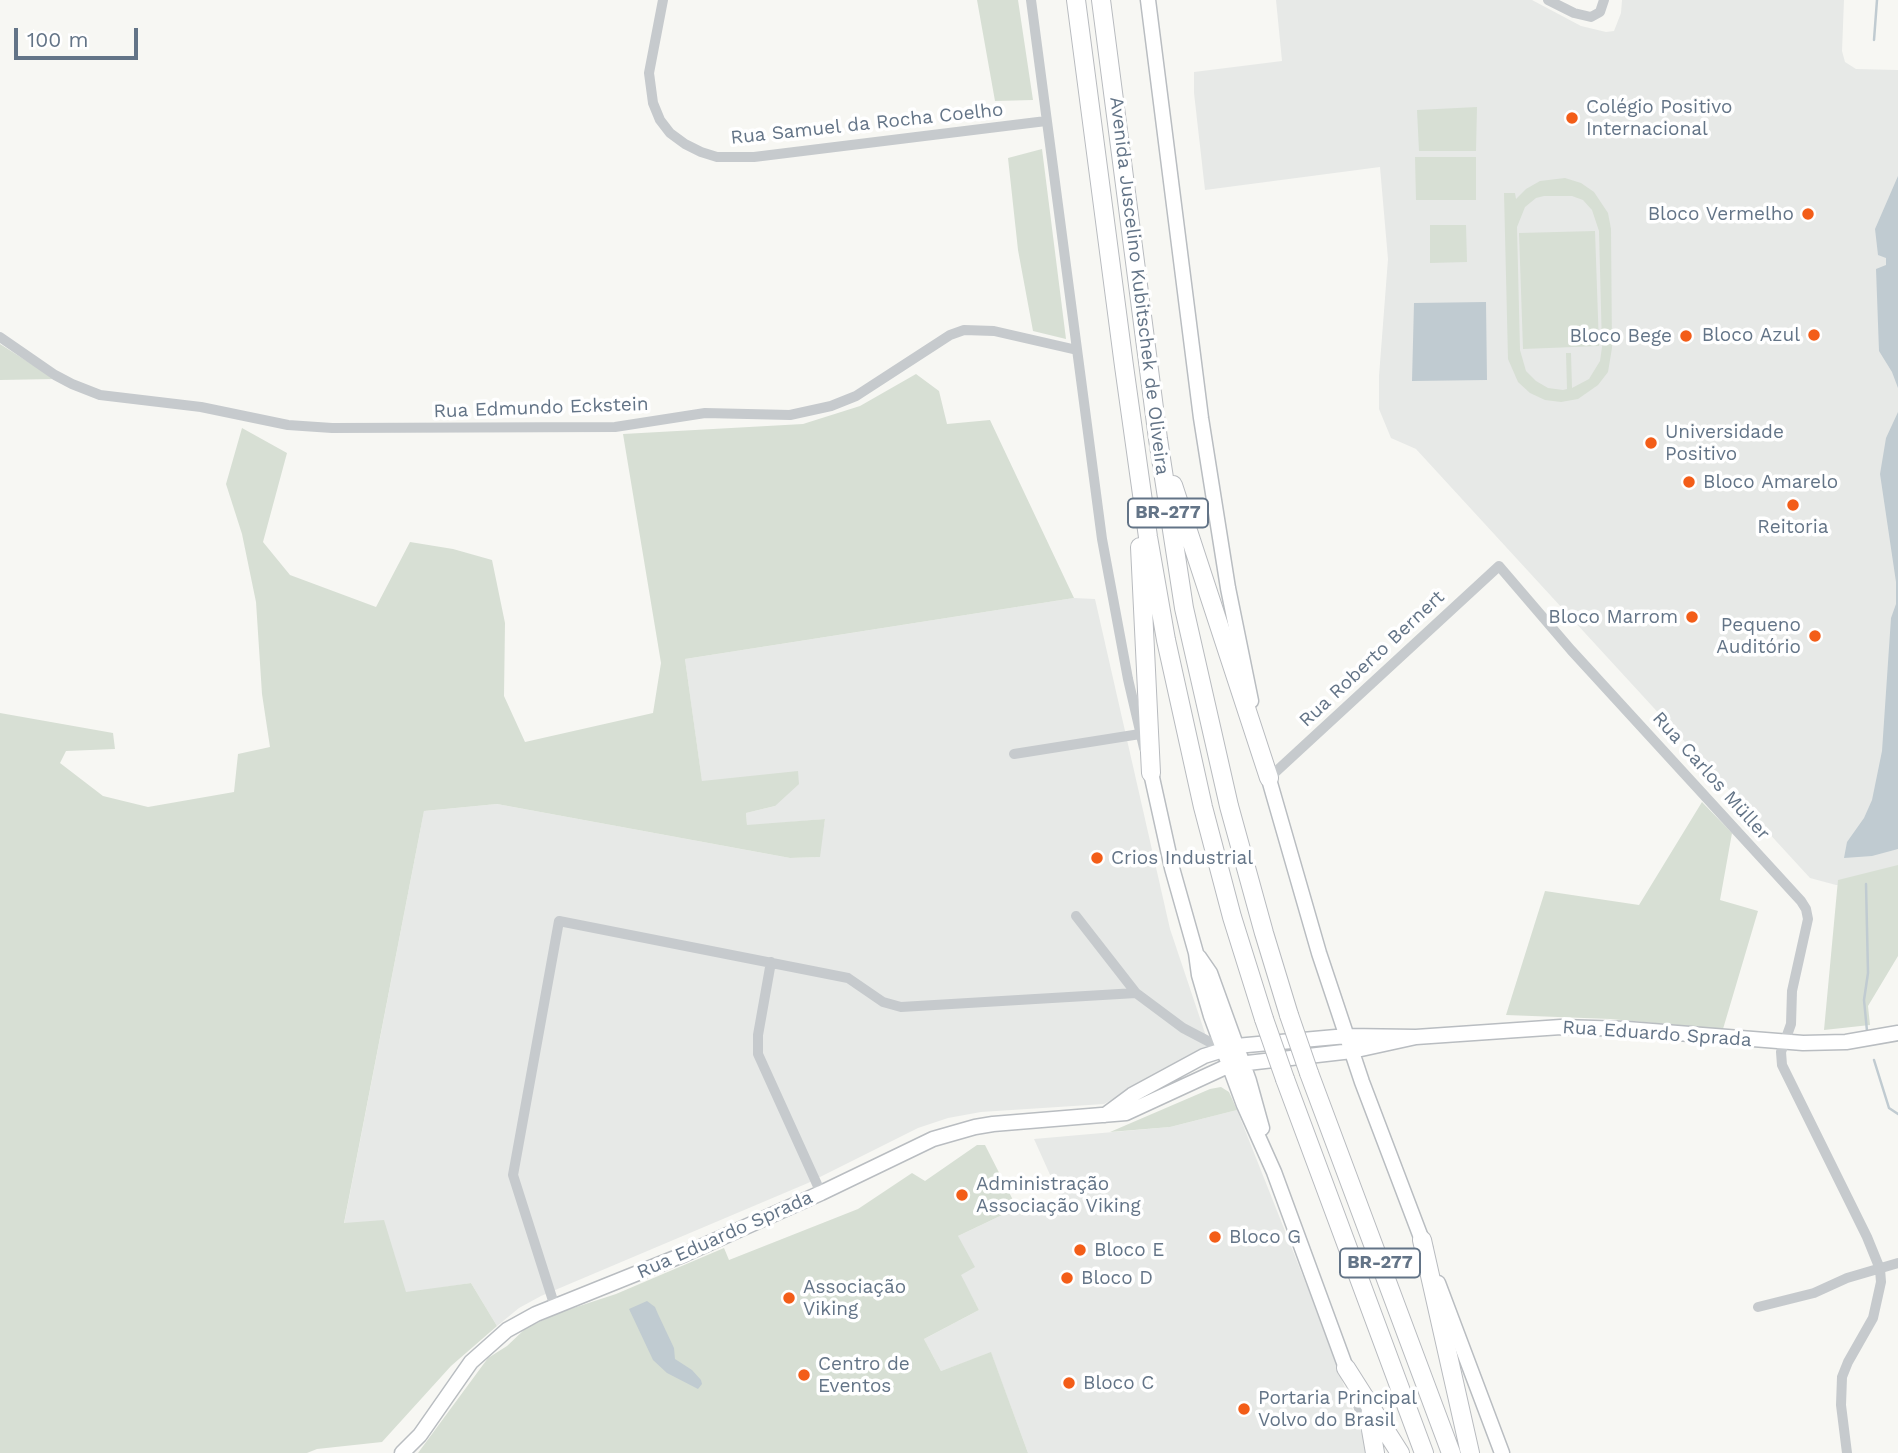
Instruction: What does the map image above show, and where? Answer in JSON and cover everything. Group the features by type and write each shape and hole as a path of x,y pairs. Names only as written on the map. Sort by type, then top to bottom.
{"highway":[{"name":"Avenida Juscelino Kubitschek de Oliveira","path":"1076,0 1148,537 1177,697 1222,878 1264,1019 1424,1453"},
{"name":"Avenida Juscelino Kubitschek de Oliveira","path":"1101,0 1174,554 1196,668 1232,817 1289,1015 1451,1453"},
{"path":"1125,366 1140,546 1151,773"},
{"path":"1158,439 1269,778"},
{"path":"1422,1240 1470,1453"},
{"path":"1346,1368 1400,1453"},
{"path":"1371,1409 1370,1424 1375,1453"}],"main road":[{"path":"1148,0 1205,443 1228,588 1269,778 1308,919 1362,1082 1502,1453"},
{"path":"1151,773 1172,868 1196,953 1199,975 1211,1016 1230,1047"},
{"path":"1196,953 1210,973 1236,1064 1244,1105 1274,1172 1346,1368"},
{"name":"Rua Eduardo Sprada","path":"1104,1115 1132,1095 1204,1056 1230,1047 1347,1036 1416,1037 1514,1029 1586,1027 1785,1041 1846,1042 1898,1032"},
{"name":"Rua Eduardo Sprada","path":"402,1453 420,1435 456,1381 483,1349 514,1326 673,1259 941,1136 993,1124 1104,1115 1138,1109 1236,1064 1352,1051 1416,1037"},
{"path":"1362,1082 1367,1058 1381,1045"}],"street":[{"name":"Rua Samuel da Rocha Coelho","path":"663,0 649,73 653,103 660,120 670,133 701,152 734,159 1046,121"},
{"path":"1031,0 1108,574 1140,734 1151,773"},
{"path":"1548,0 1584,16 1596,16 1604,0"},
{"name":"Rua Edmundo Eckstein","path":"0,337 55,375 100,395 201,407 288,425 332,428 615,427 705,413 790,415 831,406 856,396 950,335 964,330 995,331 1077,350"},
{"name":"Rua Roberto Bernert","path":"1269,778 1499,566"},
{"name":"Rua Carlos Müller","path":"1499,566 1571,650 1806,909 1807,930 1792,991 1791,1024 1785,1041"},
{"path":"1014,754 1140,734"},
{"path":"1076,916 1136,993 1183,1028 1230,1047"},
{"path":"555,1307 513,1175 559,921 848,978 883,1002 910,1008 1136,993"},
{"path":"771,962 758,1035 758,1054 821,1193"},
{"path":"1183,1028 1203,1028 1211,1016"},
{"path":"1785,1041 1780,1059 1782,1065 1867,1237 1880,1269 1878,1306 1842,1377 1841,1405 1847,1453"},
{"path":"1758,1307 1814,1293 1847,1278 1898,1263"},
{"path":"1346,1368 1375,1453"}],"shaded area":[{"path":"977,0 1018,0 1033,100 995,101"},
{"name":"Universidade Positivo","path":"1276,0 1532,0 1581,26 1606,32 1614,31 1621,13 1622,0 1844,0 1842,51 1845,62 1856,69 1898,70 1898,874 1856,885 1836,885 1810,878 1416,449 1391,438 1379,409 1388,259 1380,167 1205,190 1194,72 1282,61"},
{"path":"1477,107 1476,151 1419,151 1417,110"},
{"path":"1042,149 1066,339 1033,331 1018,250 1008,158"},
{"path":"1415,157 1476,157 1476,200 1416,200"},
{"path":"1898,176 1898,388 1879,351 1876,269 1886,265 1886,258 1878,255 1875,229"},
{"path":"1565,178 1581,183 1594,192 1608,213 1611,229 1612,348 1608,372 1598,385 1578,399 1561,402 1545,400 1530,393 1518,382 1508,359 1504,193 1515,193 1516,199 1540,181","holes":["1572,196 1583,200 1592,210 1599,231 1602,347 1600,361 1589,379 1572,388 1571,353 1566,353 1567,389 1563,390 1548,388 1536,381 1526,371 1520,350 1517,227 1525,207 1536,198"]},
{"path":"1430,225 1466,225 1467,262 1430,263"},
{"path":"1595,231 1599,346 1523,349 1519,233"},
{"path":"1486,302 1487,380 1412,381 1414,303"},
{"path":"0,344 55,379 0,380"},
{"path":"916,374 939,391 947,424 990,420 1074,598 685,659 702,781 798,771 799,784 775,806 746,813 747,825 825,819 820,857 790,858 497,804 424,811 344,1223 384,1220 406,1292 471,1283 497,1326 451,1366 382,1442 317,1449 307,1453 0,1453 0,713 113,733 115,749 66,751 60,763 103,796 148,807 234,792 238,754 270,747 262,694 256,602 242,534 226,484 242,428 287,453 263,542 290,575 376,607 410,542 453,549 492,560 505,623 504,696 525,742 653,713 661,663 623,434 803,424 860,406"},
{"path":"1898,412 1898,849 1872,856 1844,858 1847,842 1864,818 1872,800 1882,751 1896,582 1880,474 1886,438"},
{"path":"1074,598 1095,599 1170,929 1209,1045 1104,1104 981,1112 948,1118 918,1128 808,1183 541,1296 519,1308 497,1326 471,1283 406,1293 344,1224 424,811 497,804 790,858 819,857 825,819 747,826 746,813 775,806 702,782 685,659"},
{"path":"1702,802 1732,833 1720,900 1758,911 1723,1029 1610,1019 1506,1015 1545,891 1639,905"},
{"path":"1898,865 1898,956 1868,1006 1870,1025 1824,1030 1838,880"},
{"path":"1221,1087 1229,1092 1237,1110 1170,1127 1110,1132 1210,1089"},
{"path":"1237,1110 1369,1453 1028,1453 991,1353 941,1371 924,1339 979,1310 960,1275 958,1236 1017,1208 1021,1215 1060,1197 1034,1139 1170,1127"},
{"name":"Associação Viking","path":"977,1145 985,1145 1017,1208 958,1236 975,1267 961,1275 979,1310 924,1339 941,1371 991,1352 1028,1453 418,1453 488,1358 507,1346 526,1328 561,1312 616,1294 724,1248 729,1260 858,1209 912,1173 925,1181"},
{"path":"647,1301 655,1307 674,1348 675,1359 692,1370 701,1380 702,1384 698,1389 667,1373 653,1360 629,1309"}],"waterway":[{"path":"1874,40 1877,0"},
{"path":"1866,884 1868,973 1864,1000 1867,1031"},
{"path":"1874,1060 1889,1108 1898,1114"}],"place":[{"name":"Colégio Positivo Internacional","path":"1572,118"},
{"name":"Bloco Vermelho","path":"1808,214"},
{"name":"Bloco Azul","path":"1814,335"},
{"name":"Bloco Bege","path":"1686,336"},
{"name":"Universidade Positivo","path":"1651,443"},
{"name":"Bloco Amarelo","path":"1689,482"},
{"name":"Reitoria","path":"1793,505"},
{"name":"Bloco Marrom","path":"1692,617"},
{"name":"Pequeno Auditório","path":"1815,636"},
{"name":"Crios Industrial","path":"1097,858"},
{"name":"Administração Associação Viking","path":"962,1195"},
{"name":"Bloco G","path":"1215,1237"},
{"name":"Bloco E","path":"1080,1250"},
{"name":"Bloco D","path":"1067,1278"},
{"name":"Associação Viking","path":"789,1298"},
{"name":"Centro de Eventos","path":"804,1375"},
{"name":"Bloco C","path":"1069,1383"},
{"name":"Portaria Principal Volvo do Brasil","path":"1244,1409"}]}
